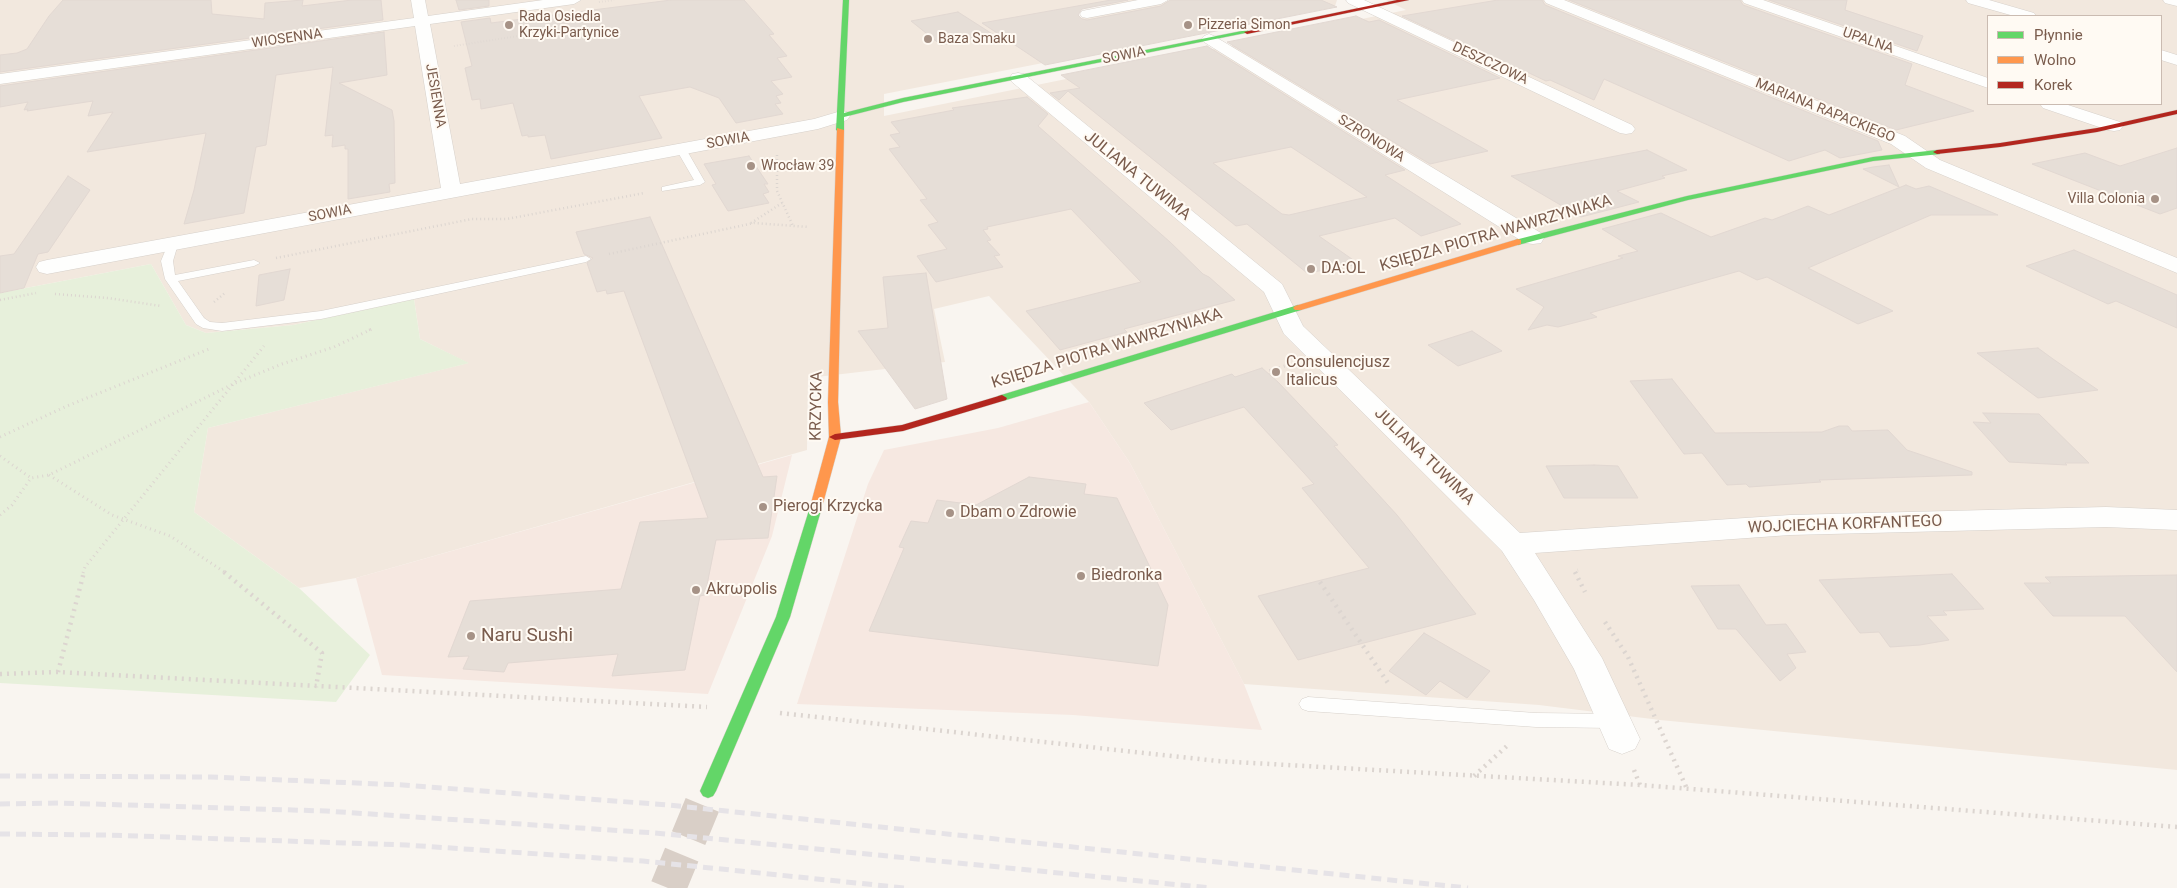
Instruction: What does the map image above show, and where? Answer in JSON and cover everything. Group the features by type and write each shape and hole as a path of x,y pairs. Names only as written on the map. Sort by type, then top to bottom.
{"street":[{"name":"JESIENNA","path":"418,0 451,191"},
{"name":"WIOSENNA","path":"0,79 574,0"},
{"name":"KRZYCKA","path":"708,791 782,617 826,478 835,437 833,402 846,0"},
{"path":"1087,14 1161,0"},
{"name":"DESZCZOWA","path":"1352,0 1626,129"},
{"name":"SOWIA","path":"48,267 818,124 903,100 1406,0"},
{"name":"MARIANA RAPACKIEGO","path":"1551,0 1898,140 1933,164 2177,266"},
{"name":"UPALNA","path":"1748,0 1987,83"},
{"path":"1973,0 2026,15"},
{"path":"2170,0 2177,2"},
{"name":"SZRONOWA","path":"1210,39 1533,238"},
{"path":"2162,55 2177,60"},
{"name":"JULIANA TUWIMA","path":"1018,78 1274,289 1293,329 1513,544 1546,592 1590,667 1618,730"},
{"path":"2052,105 2114,126"},
{"name":"KSIĘDZA PIOTRA WAWRZYNIAKA","path":"835,437 903,428 1533,238 1687,198 1874,159 2000,145 2114,126 2177,112"},
{"name":"WOJCIECHA KORFANTEGO","path":"1513,544 1790,525 2106,517 2177,520"}],"lane":[{"path":"666,188 700,182 681,149"},
{"path":"173,244 167,268 172,279 200,320 207,325 222,327 282,321 586,259"},
{"path":"172,279 254,262"},
{"path":"1308,704 1536,720 1618,730"}],"path":[{"path":"448,47 531,34"},
{"path":"778,148 777,191 793,226"},
{"path":"254,262 472,219 506,220 666,188"},
{"path":"748,225 782,203"},
{"path":"586,259 754,223 814,228"},
{"path":"34,285 32,294 40,294"},
{"path":"48,294 108,298 162,306 185,299"},
{"path":"58,672 85,567 278,330 282,321"},
{"path":"0,515 12,505 31,478 48,475 233,384 282,364 334,347 374,329"},
{"path":"0,437 67,406 213,348"},
{"path":"1271,373 1268,371 1294,363 1289,358"},
{"path":"0,456 31,478"},
{"path":"48,475 112,515 170,536 234,578 322,653 316,687"},
{"path":"1584,568 1575,571 1590,599"},
{"path":"1320,582 1376,665"},
{"path":"1601,616 1628,658 1687,790"},
{"path":"0,674 58,672 709,707"},
{"path":"779,713 1217,762 1640,785 2177,827"},
{"path":"1474,776 1536,720"}],"shaded area":[{"path":"0,0 1144,0 1110,6 1097,5 1066,9 1082,18 1177,0 1337,0 1335,6 884,94 884,116 1406,10 1386,0 2177,0 2177,770 1660,720 1539,705 1244,684 1130,463 1089,402 989,296 934,309 945,362 808,378 807,450 356,578 299,588 194,512 208,428 468,363 420,339 414,299 293,325 206,333 186,325 151,264 0,293"},
{"path":"1089,402 1130,463 1244,684 1262,730 1073,715 797,704 868,484 884,450 998,428"},
{"path":"792,455 772,536 708,694 382,675 356,578"}],"green space":[{"path":"151,264 186,325 206,333 293,325 414,299 420,339 469,363 208,428 194,512 299,588 370,655 336,702 0,683 0,293"}],"building":[{"path":"63,0 211,0 212,14 264,19 265,3 303,0 302,6 352,0 381,0 383,20 0,72 0,55 17,53 27,49 49,16"},
{"path":"456,0 489,0 489,6 459,10"},
{"path":"671,0 744,0 774,34 769,35 787,56 777,58 792,77 771,81 783,94 776,96 781,103 775,104 783,114 736,123 719,98 690,87 639,96 662,138 551,159 545,135 522,136 513,103 481,109 480,99 472,100 465,68 472,66 461,22 490,18 491,23"},
{"path":"1111,0 1128,0 1082,9 1078,15 1082,19 1087,20 1161,6 1170,0 1321,0 1337,7 1045,65 982,23"},
{"path":"1498,0 1542,0 1545,5 1878,141 1882,150 1840,158 1825,150 1789,161 1604,79 1594,100 1550,80 1546,81 1527,72 1524,73 1402,16"},
{"path":"1569,0 1740,0 1743,5 1912,64 1905,85 1974,111 1896,130"},
{"path":"1769,0 1847,0 1845,10 1923,36 1917,51"},
{"path":"958,12 994,35 941,45 911,21"},
{"path":"1356,16 1369,22 1379,20 1500,78 1397,100 1488,151 1430,164 1227,42"},
{"path":"384,32 387,75 339,83 392,110 394,121 395,183 389,184 390,192 348,199 348,149 345,149 345,145 332,147 333,135 325,136 333,67 276,75 266,145 256,147 244,213 184,224 194,190 206,133 87,152 113,112 88,116 93,101 27,111 28,109 24,110 28,102 0,107 0,86"},
{"path":"1207,46 1405,170 1385,175 1461,224 1421,236 1395,218 1319,236 1359,264 1307,273 1247,224 1236,226 1068,91 1059,100 1050,93 1080,88 1061,75","holes":["1291,147 1367,197 1289,215 1282,214 1213,163"]},
{"path":"1027,97 1048,114 1038,126 1170,242 1203,274 1235,300 1124,329 1127,332 1060,350 1026,311 1141,282 1071,209 987,227 988,229 983,230 991,240 987,241 1000,255 994,256 1003,267 936,282 917,256 947,249 928,225 938,222 920,200 927,199 889,149 900,147 890,135 900,133 891,122 954,110 952,108"},
{"path":"2177,148 2177,208 2160,214 2032,164 2085,153 2120,166"},
{"path":"1647,150 1687,170 1617,191 1639,202 1581,217 1511,176"},
{"path":"749,156 768,184 764,184 769,192 763,194 769,203 728,211 712,185 716,184 704,164"},
{"path":"1889,165 1899,187 1863,169 1873,167"},
{"path":"68,176 90,190 48,252 38,254 24,288 0,293 0,256 14,254"},
{"path":"1906,185 1916,189 1929,186 1998,215 1931,215 1808,268 1893,311 1858,324 1767,277 1757,280 1739,271 1590,313 1597,317 1558,327 1547,325 1528,330 1544,307 1516,289 1623,258 1618,256 1638,251 1602,229 1661,213 1711,237 1765,218 1772,220 1808,206 1829,215"},
{"path":"650,217 763,477 777,476 768,538 716,540 705,595 700,596 685,670 612,676 618,654 508,663 504,672 463,669 469,656 448,657 470,601 621,589 640,522 708,518 624,291 607,294 606,290 597,292 587,263 593,258 584,254 576,232"},
{"path":"2074,250 2177,295 2177,328 2116,301 2108,304 2026,266"},
{"path":"290,269 284,300 256,306 259,275"},
{"path":"926,273 947,399 915,409 858,331 888,328 883,277"},
{"path":"1472,331 1502,351 1458,366 1428,345"},
{"path":"2038,348 2098,390 2038,398 1977,353"},
{"path":"1262,368 1278,382 1338,445 1334,446 1397,515 1476,614 1298,660 1258,596 1369,568 1302,488 1314,484 1244,407 1171,430 1144,403 1232,374 1235,377"},
{"path":"1672,379 1715,433 1822,432 1839,426 1848,426 1852,431 1888,430 1907,450 1972,472 1972,475 1819,480 1821,482 1749,487 1746,484 1727,485 1702,453 1684,454 1630,381"},
{"path":"1983,413 2039,414 2089,463 2065,463 2067,465 2009,462 1973,422 1991,423"},
{"path":"1546,466 1618,466 1638,498 1564,498"},
{"path":"1029,477 1086,484 1084,494 1117,498 1168,605 1158,666 869,631 904,548 899,547 911,521 928,523 937,500 976,505"},
{"path":"1952,574 1984,609 1943,611 1947,615 1927,616 1949,640 1920,645 1890,647 1879,632 1860,633 1819,580"},
{"path":"2177,575 2177,672 2125,616 2053,616 2024,583 2051,583 2045,577"},
{"path":"1739,585 1766,625 1786,624 1806,652 1787,654 1796,668 1780,681 1736,629 1718,629 1691,586"},
{"path":"1424,633 1490,671 1467,698 1440,681 1426,695 1389,671"}],"tunnel":[{"path":"668,888 708,791"}],"railway":[{"path":"0,776 211,777 403,785 668,805 1468,888"},
{"path":"0,804 59,803 326,811 655,833 1211,888"},
{"path":"0,834 107,835 406,845 643,861 905,888"}],"traffic: fast":[{"path":"840,130 846,0"},
{"path":"841,116 903,100 1247,32"},
{"path":"1518,242 1687,198 1873,159 1937,152"},
{"path":"1002,398 1298,308"},
{"path":"708,791 783,617 816,507"}],"traffic: slow":[{"path":"816,507 835,437 833,402 840,130"},
{"path":"1298,308 1518,242"}],"traffic: jam":[{"path":"1247,32 1406,0"},
{"path":"1937,152 2000,145 2097,130 2177,112"},
{"path":"835,437 903,428 1002,398"}],"place":[{"name":"Rada Osiedla Krzyki-Partynice","path":"509,25"},
{"name":"Pizzeria Simon","path":"1188,25"},
{"name":"Baza Smaku","path":"928,39"},
{"name":"Wrocław 39","path":"751,166"},
{"name":"Villa Colonia","path":"2155,199"},
{"name":"DA:OL","path":"1311,269"},
{"name":"Consulencjusz Italicus","path":"1276,372"},
{"name":"Pierogi Krzycka","path":"763,507"},
{"name":"Dbam o Zdrowie","path":"950,513"},
{"name":"Biedronka","path":"1081,576"},
{"name":"Akrωpolis","path":"696,590"},
{"name":"Naru Sushi","path":"471,636"}]}
